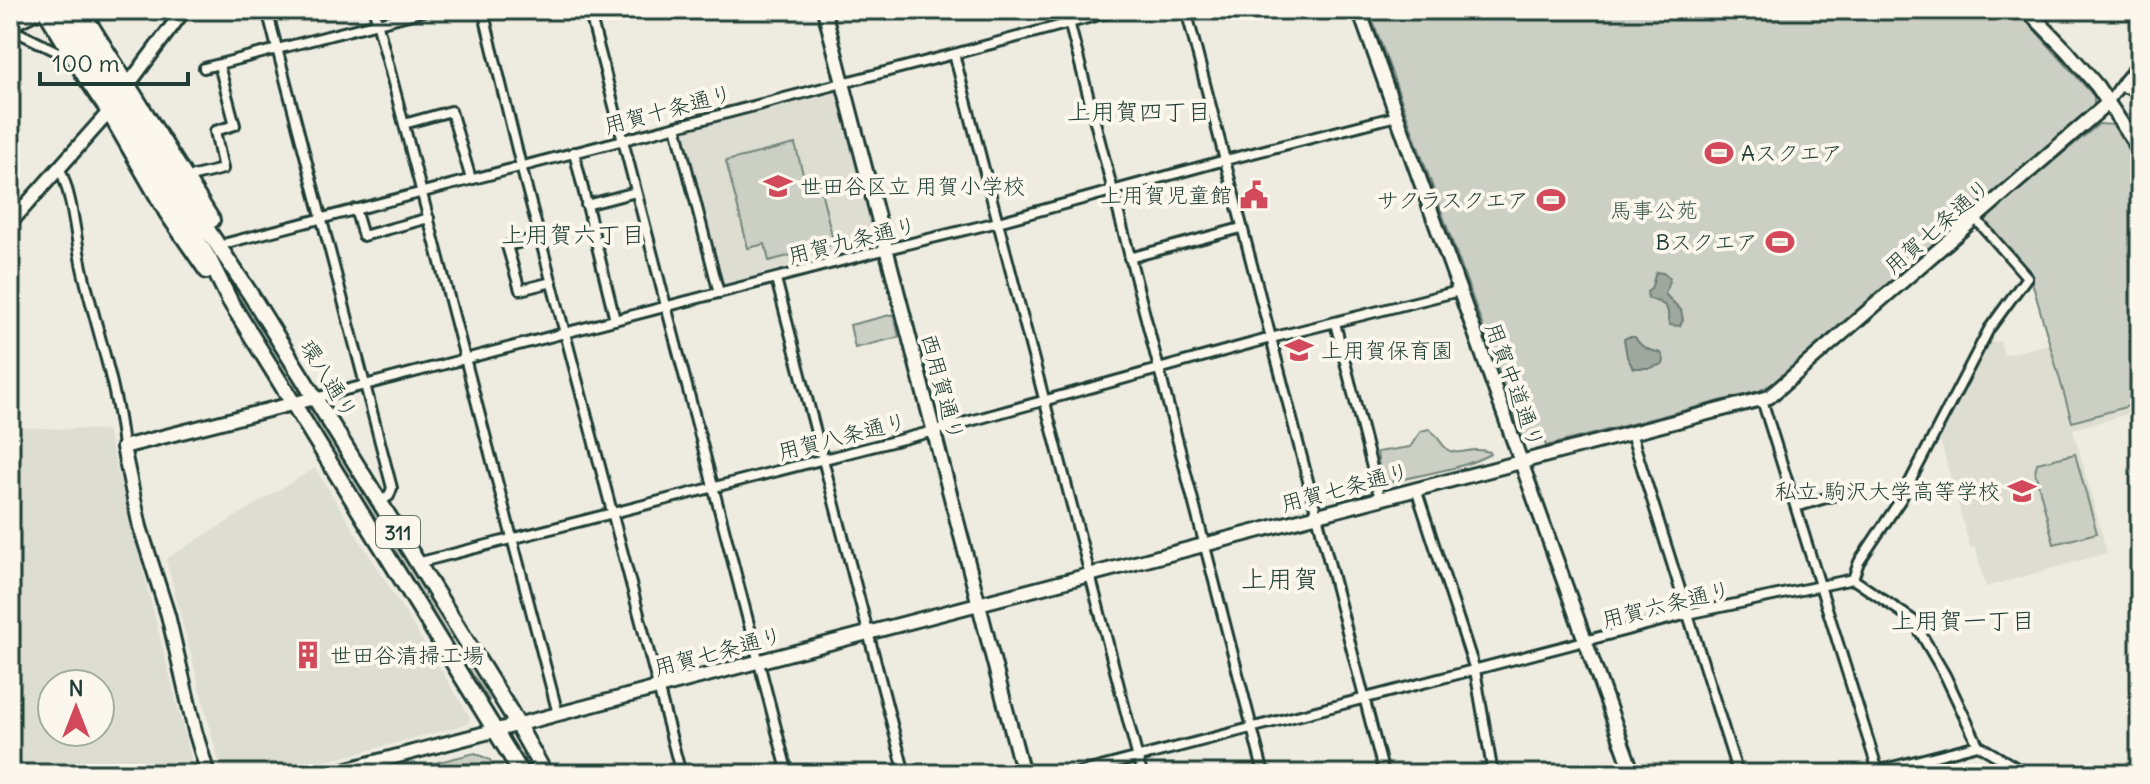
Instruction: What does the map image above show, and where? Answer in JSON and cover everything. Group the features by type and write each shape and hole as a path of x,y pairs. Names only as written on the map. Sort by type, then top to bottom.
{"main road":[{"path":"12,27 38,10"},
{"path":"45,10 86,78 118,109"},
{"name":"環八通り","path":"57,10 118,109 179,187 249,292 518,724 545,774"},
{"name":"環八通り","path":"69,10 167,213 230,301 522,774"},
{"path":"81,10 227,243 249,292"}],"street":[{"path":"128,85 184,10"},
{"path":"267,10 392,488 389,496 379,502"},
{"path":"374,10 558,714"},
{"path":"204,68 428,10"},
{"path":"483,10 681,774"},
{"path":"589,10 788,774"},
{"name":"西用賀通り","path":"824,10 1023,774"},
{"path":"1066,10 1264,774"},
{"name":"用賀十条通り","path":"227,243 1118,10"},
{"path":"1186,10 1384,774"},
{"name":"用賀中道通り","path":"1359,10 1633,774"},
{"path":"2027,10 2067,51 2108,103 2140,151"},
{"path":"12,27 66,56"},
{"path":"954,54 1142,774"},
{"path":"2108,103 2140,61"},
{"path":"186,178 223,169 215,131 235,125 219,65"},
{"path":"2120,87 2140,91"},
{"name":"用賀七条通り","path":"329,774 1762,400 1777,392 2108,103"},
{"path":"10,223 118,109"},
{"path":"404,124 451,111 471,179"},
{"name":"用賀九条通り","path":"315,398 1397,116"},
{"path":"676,126 719,293"},
{"path":"574,152 615,320"},
{"path":"60,169 66,184 87,288 114,387 137,516 168,615 208,774"},
{"path":"586,205 636,192"},
{"path":"355,209 363,236 429,218"},
{"path":"1976,219 2027,277 1989,329 1901,499 1859,562 1853,579 1913,620 1945,675 1978,745 2021,772"},
{"path":"1129,258 1241,228"},
{"path":"540,237 507,246 520,290 552,282"},
{"path":"776,279 905,774"},
{"name":"用賀八条通り","path":"417,563 934,431 1271,338 1459,291"},
{"path":"1335,323 1380,499"},
{"path":"123,447 315,398"},
{"path":"1762,400 1878,771"},
{"path":"1631,433 1738,774"},
{"path":"1416,489 1475,670 1493,774"},
{"path":"1796,507 1842,493"},
{"name":"用賀六条通り","path":"1074,774 1688,614 1853,579"},
{"path":"1867,774 1978,745"}],"shaded area":[{"name":"世田谷区立 用賀小学校","path":"837,91 874,240 871,244 720,283 683,133 685,129"},
{"path":"1656,272 1670,278 1665,294 1681,310 1683,320 1680,326 1670,325 1666,307 1648,298 1647,292 1651,289"},
{"path":"1635,337 1643,347 1661,353 1663,364 1633,368 1627,357 1624,339"},
{"name":"私立 駒沢大学高等学校","path":"1988,339 1993,343 2000,341 2004,355 2049,344 2071,423 2140,404 2140,411 2073,429 2107,553 1986,587 1975,547 1970,547 1939,436"},
{"path":"10,427 107,430 195,774 10,774"},
{"path":"315,468 470,717 468,724 278,774 222,774 166,559"}],"green space":[{"name":"馬事公苑","path":"1369,10 2017,10 2094,96 2094,105 1776,382 1759,391 1546,446 1541,432 1523,438"},
{"path":"2099,124 2113,125 2140,166 2140,403 2072,422 2030,275 1982,219"},
{"path":"795,144 805,181 818,178 834,244 769,261 765,244 748,248 726,161"},
{"path":"234,281 300,387 299,391 293,390 229,286"},
{"path":"894,314 899,337 855,348 850,325"},
{"path":"312,409 452,632 468,667 489,700 487,701 309,414"},
{"path":"1429,429 1451,451 1477,450 1490,454 1453,468 1389,483 1380,474 1377,452 1410,447 1421,431"},
{"path":"2075,454 2097,533 2054,544 2035,472 2037,463"},
{"path":"475,753 490,760 498,774 390,774"}],"place":[{"name":"Aスクエア","path":"1719,153"},
{"name":"世田谷区立 用賀小学校","path":"778,186"},
{"name":"上用賀児童館","path":"1254,195"},
{"name":"サクラスクエア","path":"1551,200"},
{"name":"Bスクエア","path":"1780,242"},
{"name":"上用賀保育園","path":"1299,350"},
{"name":"私立 駒沢大学高等学校","path":"2022,491"},
{"name":"世田谷清掃工場","path":"308,655"}],"district":[{"name":"上用賀四丁目","path":"1139,111"},
{"name":"上用賀六丁目","path":"573,234"},
{"name":"上用賀","path":"1280,578"},
{"name":"上用賀一丁目","path":"1963,620"}]}
